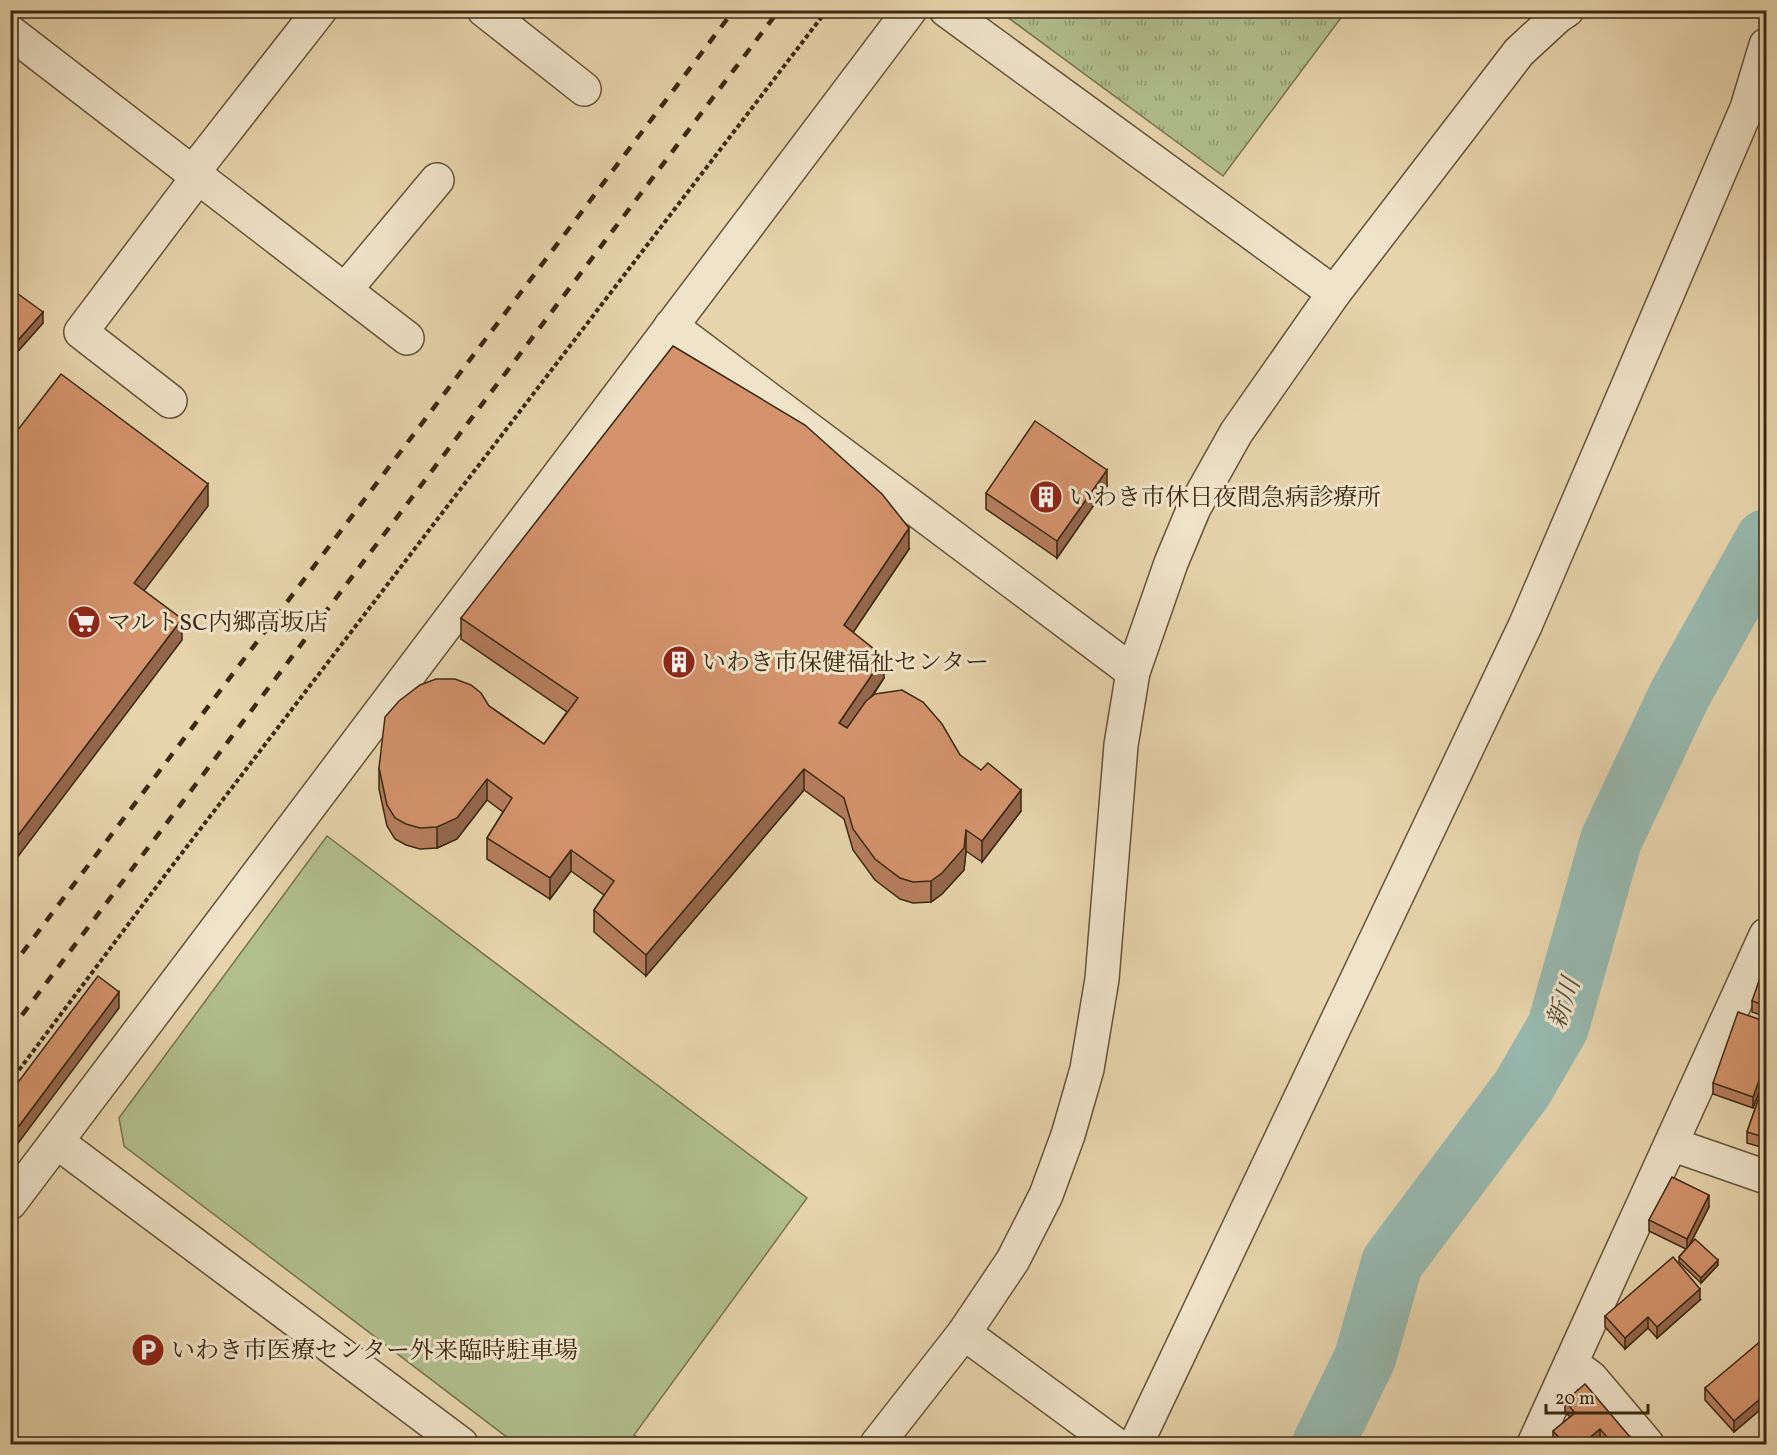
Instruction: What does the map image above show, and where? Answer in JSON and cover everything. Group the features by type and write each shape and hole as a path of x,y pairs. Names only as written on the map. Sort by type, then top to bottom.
{"street":[{"path":"170,401 81,332 198,177 201,162 320,10"},
{"path":"484,10 584,88"},
{"path":"10,1203 910,10"},
{"path":"946,10 1334,293"},
{"path":"877,1444 964,1333 1013,1260 1046,1195 1068,1135 1087,1069 1102,978 1121,745 1133,672 1171,563 1194,508 1236,433 1334,293 1519,52 1567,10"},
{"path":"10,32 407,338"},
{"path":"1136,1444 1525,626 1747,108 1767,45"},
{"path":"345,290 437,180"},
{"path":"671,326 1133,672"},
{"path":"1534,1444 1767,936"},
{"path":"57,1142 461,1444"},
{"path":"1671,1144 1767,1178"},
{"path":"964,1333 1115,1444"},
{"path":"1571,1363 1592,1377 1647,1444"}],"path":[{"path":"10,1083 827,10"}],"green space":[{"path":"999,11 1346,11 1223,176"},
{"path":"327,836 807,1198 634,1435 647,1444 516,1444 124,1146 119,1118"}],"building":[{"path":"10,288 43,312 12,347 10,345"},
{"name":"いわき市保健福祉センター","path":"673,346 805,425 882,494 909,528 844,625 884,657 839,723 847,728 866,701 875,694 902,690 923,702 942,724 960,755 981,770 988,763 1021,790 982,841 966,830 964,848 942,873 931,881 913,882 900,878 875,859 853,829 844,798 804,769 646,955 594,910 614,881 571,850 550,878 487,838 512,798 487,779 457,818 437,827 420,828 395,818 387,805 379,768 385,717 399,701 420,685 436,679 455,679 471,685 481,693 489,706 544,744 578,698 461,618"},
{"name":"マルトSC内郷高坂店","path":"61,374 208,484 134,583 182,619 10,846 10,440"},
{"name":"いわき市休日夜間急病診療所","path":"1035,421 1107,470 1057,541 986,493"},
{"path":"1761,975 1767,977 1767,1006 1752,1001"},
{"path":"98,976 119,992 10,1138 10,1093"},
{"path":"1738,1012 1767,1022 1767,1059 1753,1097 1713,1083"},
{"path":"1767,1075 1767,1138 1747,1132"},
{"path":"1672,1177 1709,1195 1687,1239 1649,1220"},
{"path":"1695,1239 1718,1260 1701,1278 1679,1257"},
{"path":"1673,1257 1700,1289 1657,1327 1648,1317 1625,1338 1605,1316"},
{"path":"1762,1340 1767,1345 1767,1393 1734,1421 1705,1388"},
{"path":"1585,1384 1630,1437 1622,1444 1613,1444 1600,1429 1582,1444 1565,1444 1553,1431 1575,1413 1565,1401"}],"waterway":[{"name":"新川","path":"1323,1444 1365,1358 1392,1263 1522,1089 1558,1027 1611,840 1680,694 1766,540"}],"railway":[{"path":"10,969 734,10"},
{"path":"10,1031 779,10"}],"place":[{"name":"いわき市休日夜間急病診療所","path":"1046,497"},
{"name":"マルトSC内郷高坂店","path":"84,622"},
{"name":"いわき市保健福祉センター","path":"679,662"},
{"name":"いわき市医療センター外来臨時駐車場","path":"148,1350"}]}
